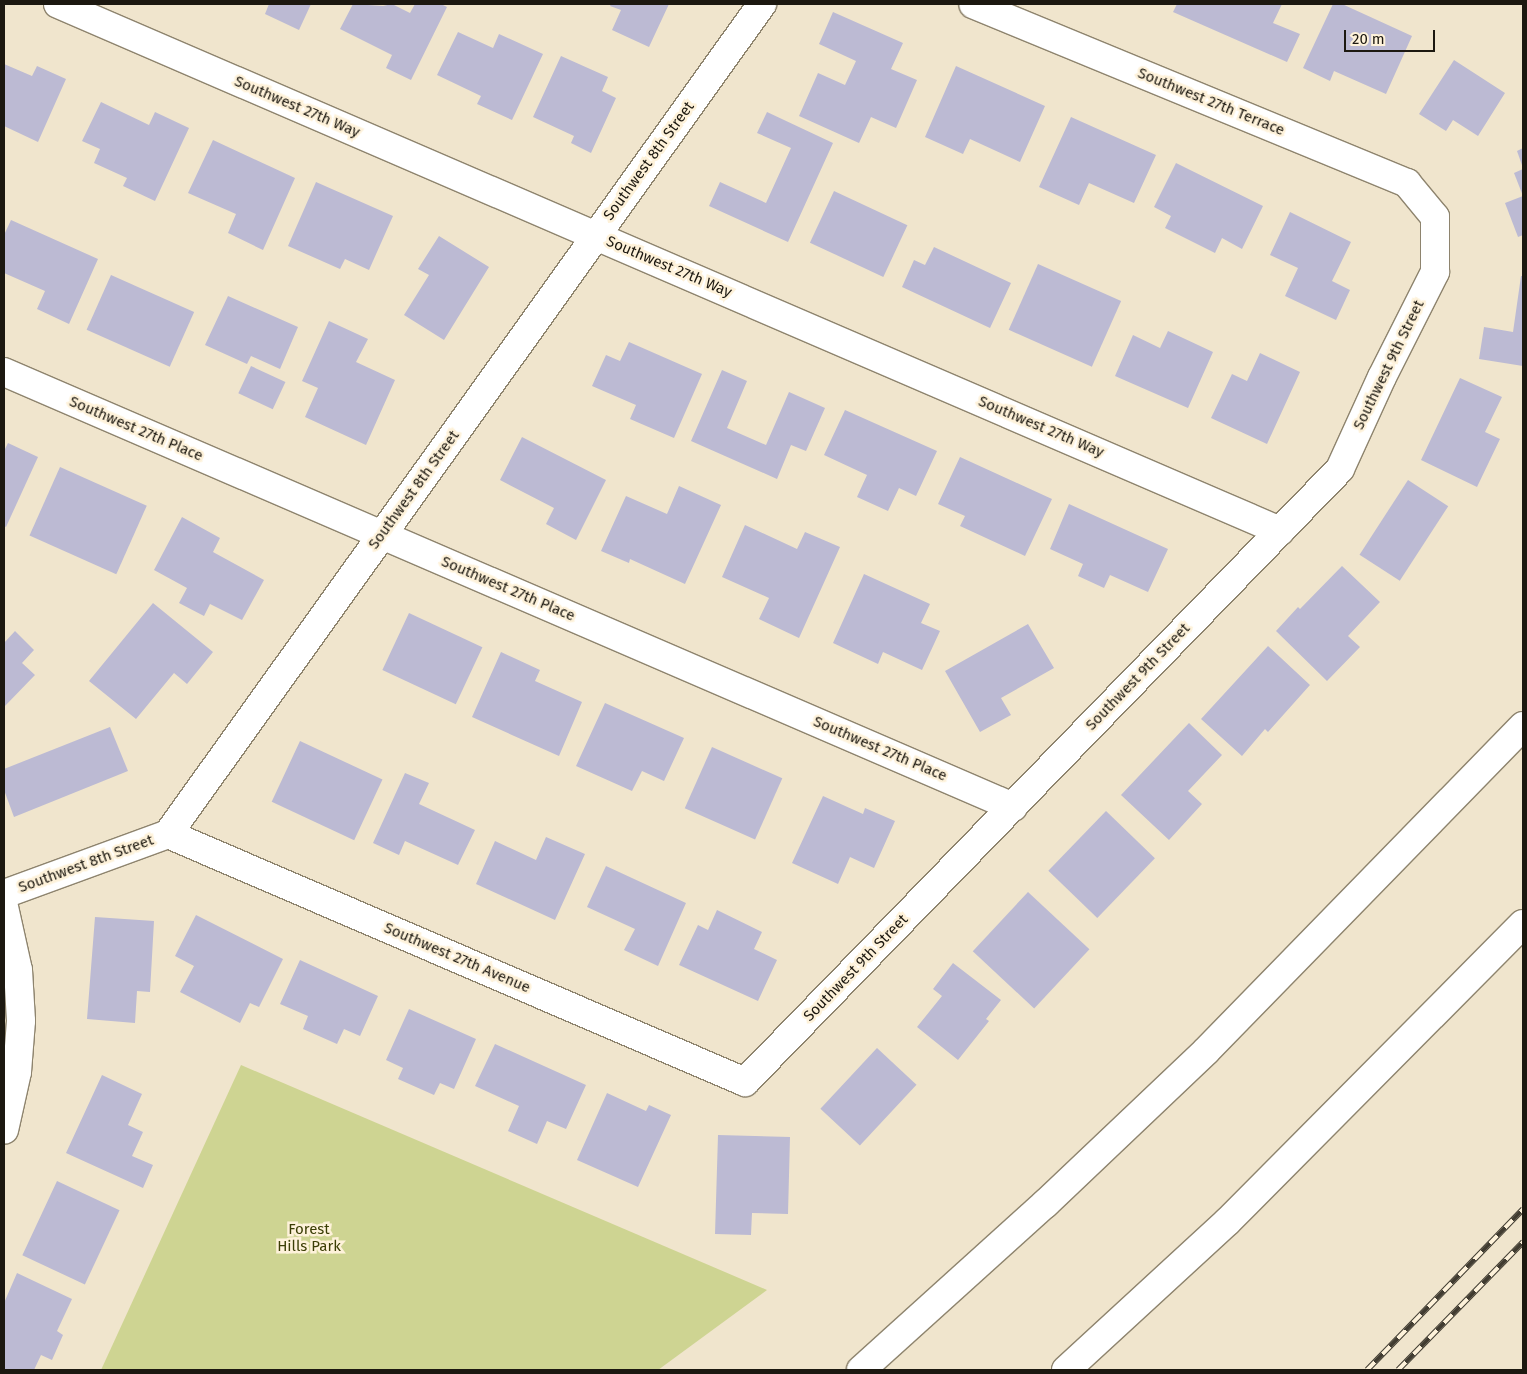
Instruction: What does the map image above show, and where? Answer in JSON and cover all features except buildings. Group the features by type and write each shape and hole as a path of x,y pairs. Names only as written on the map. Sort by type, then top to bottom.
{"main road":[{"name":"Southwest 27th Way","path":"58,4 1280,530"},
{"name":"Southwest 8th Street","path":"4,894 168,834 762,4"},
{"name":"Southwest 27th Terrace","path":"973,4 1407,183 1435,217"},
{"name":"Southwest 9th Street","path":"745,1082 1340,469 1382,377 1435,272 1435,217"},
{"name":"Southwest 27th Place","path":"4,372 1012,806"},
{"path":"861,1370 1045,1204 1206,1051 1523,726"},
{"name":"Southwest 27th Avenue","path":"168,834 745,1082"},
{"name":"Southwest 8th Street","path":"4,907 18,970 21,1021 17,1072 4,1130"},
{"path":"1066,1370 1228,1222 1523,924"}],"green space":[{"name":"Forest Hills Park","path":"241,1065 767,1290 658,1370 101,1370"}],"railway":[{"path":"1367,1370 1523,1209"},
{"path":"1398,1370 1523,1242"}]}
